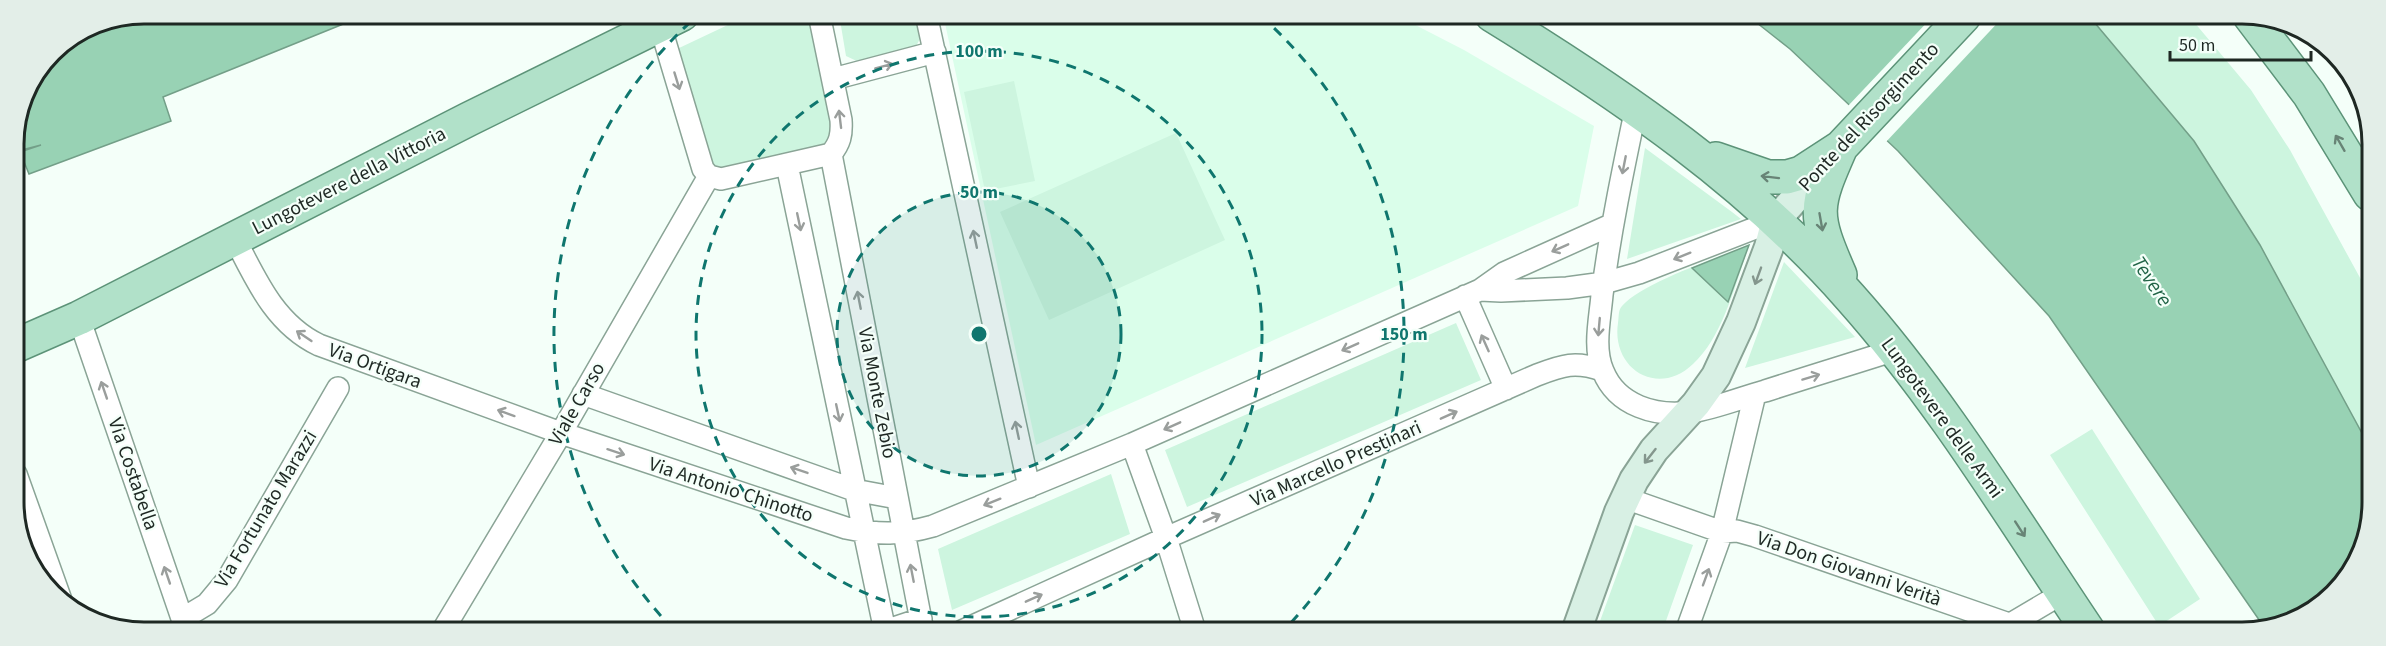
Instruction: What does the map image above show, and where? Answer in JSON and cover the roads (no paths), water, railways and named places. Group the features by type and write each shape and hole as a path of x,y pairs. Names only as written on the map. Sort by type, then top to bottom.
{"main road":[{"name":"Lungotevere della Vittoria","path":"24,342 80,318 661,24"},
{"path":"1506,24 1636,108 1691,149 1754,174 1780,178 1801,173 1841,147"},
{"name":"Ponte del Risorgimento","path":"1776,220 1956,24"},
{"path":"2257,25 2315,102 2362,181"},
{"path":"1841,147 1821,195 1820,216 1826,241 1849,295"},
{"name":"Lungotevere delle Armi","path":"1691,149 1776,220 1849,295 1894,350 1966,449 2083,622"},
{"path":"1580,622 1625,498 1647,459 1712,383 1728,354 1769,247 1776,220"}],"street":[{"path":"672,24 702,164 709,176 722,179 831,154 838,146 842,132 821,24"},
{"path":"928,24 1029,487"},
{"path":"833,79 935,52"},
{"path":"1636,108 1613,224 1598,333 1602,370 1618,392 1641,408 1658,412 1689,412 1755,394 1894,350"},
{"name":"Via Monte Zebio","path":"831,154 921,622"},
{"name":"Via Monte Zebio","path":"787,165 883,622"},
{"name":"Viale Carso","path":"448,622 561,433 709,176"},
{"path":"1473,293 1567,288 1604,283 1639,273 1776,220"},
{"path":"905,534 933,526 1132,444 1473,293 1504,273 1613,224"},
{"name":"Via Ortigara","path":"235,239 272,306 290,326 310,341 561,433"},
{"path":"1473,293 1506,389"},
{"name":"Via Costabella","path":"80,318 183,622"},
{"name":"Via Marcello Prestinari","path":"982,622 1166,538 1506,389 1571,364 1582,364 1602,370"},
{"name":"Via Fortunato Marazzi","path":"186,622 207,604 226,580 338,388"},
{"name":"Via Antonio Chinotto","path":"583,394 854,490 897,498"},
{"path":"1690,622 1722,532 1755,394"},
{"name":"Via Antonio Chinotto","path":"561,433 834,524 866,532 905,534"},
{"path":"1132,444 1166,538 1192,622"},
{"path":"24,496 54,581"},
{"name":"Via Don Giovanni Verità","path":"1625,498 1722,532 1737,531 1755,536 1987,622"},
{"path":"2013,622 2063,593"}],"water":[{"path":"136,24 343,24 163,97 171,121 29,174 24,162 24,151 41,145 24,149 28,113 36,91 49,71 65,54 84,40 105,30"},
{"name":"Tevere","path":"1758,24 2096,24 2194,141 2260,245 2362,433 2360,526 2346,562 2327,587 2295,610 2260,621 2049,316 1898,151 1790,49"},
{"path":"1749,245 1728,302 1692,268"}]}
